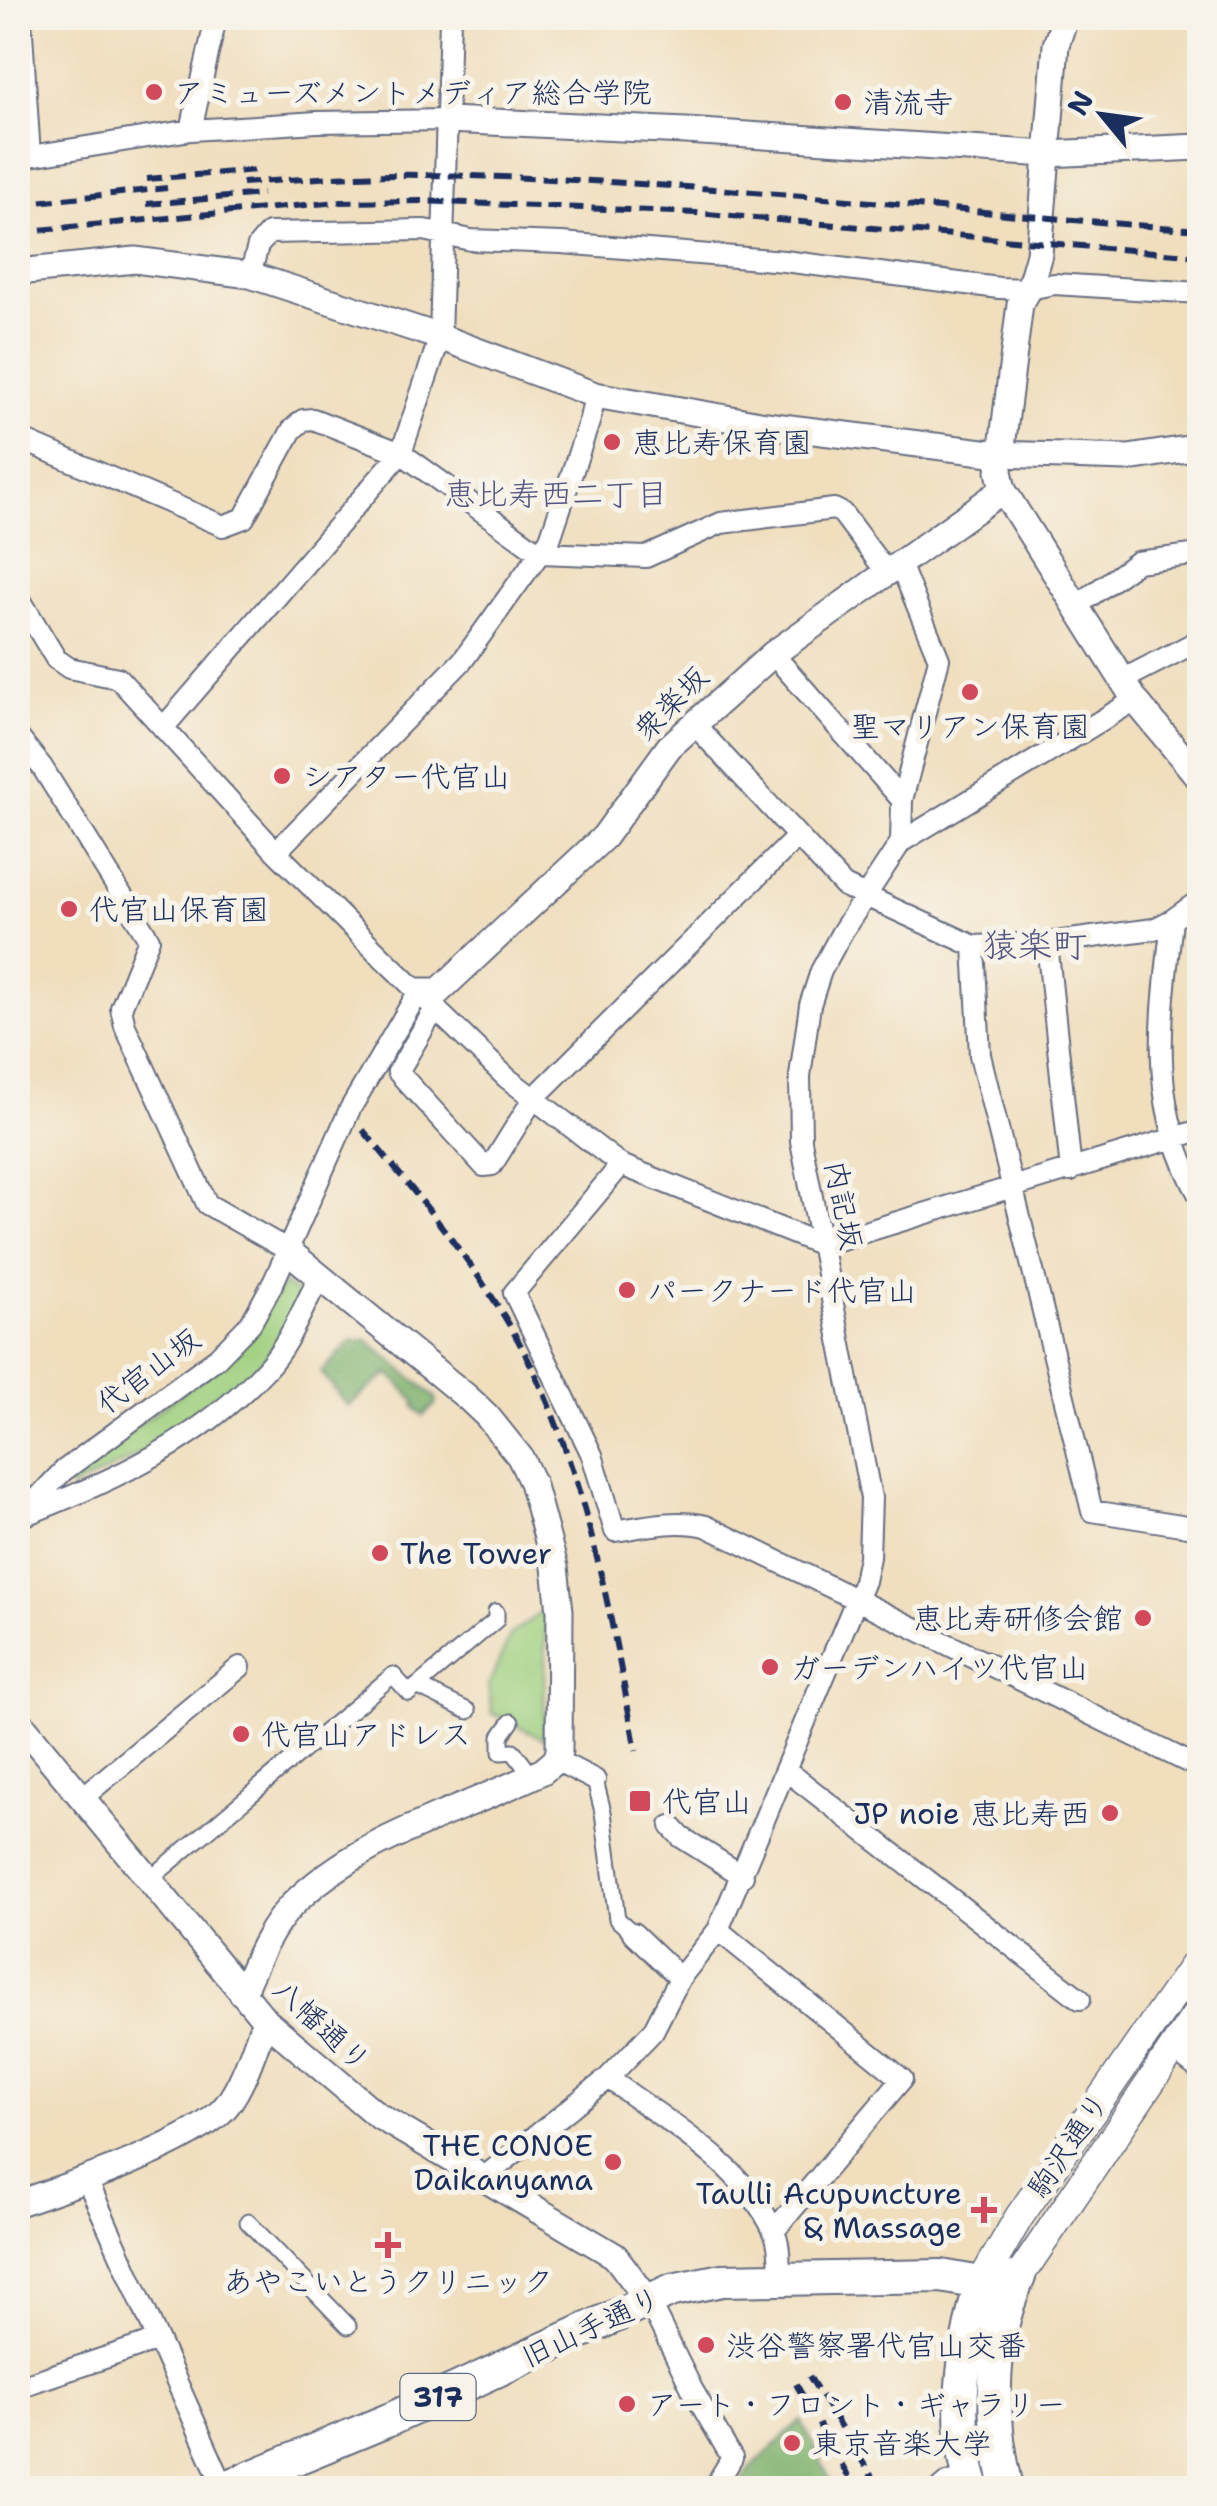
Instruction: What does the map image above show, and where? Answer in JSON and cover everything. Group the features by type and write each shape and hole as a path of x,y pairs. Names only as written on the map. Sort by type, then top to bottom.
{"main road":[{"name":"駒沢通り","path":"961,2484 966,2349 981,2284 1019,2217 1200,1956"},
{"name":"駒沢通り","path":"1006,2488 993,2398 1003,2316 1020,2276 1200,2010"},
{"name":"旧山手通り","path":"224,2488 391,2419 648,2300 697,2282 942,2276 981,2284 1020,2276"},
{"path":"981,2284 1003,2316"}],"street":[{"path":"20,18 24,157 192,130 317,122 448,120 686,130 1047,154 1200,147"},
{"path":"192,130 216,18"},
{"path":"163,728 401,453 440,337 450,18"},
{"path":"1065,18 1056,45 1040,254 1020,304 999,454 1003,490 1129,690 1200,779"},
{"path":"250,275 258,246 270,233 424,230 472,240 784,260 1029,289 1054,284 1200,293"},
{"path":"18,272 135,260 250,275 440,337 595,395 766,425 999,454 1128,458 1200,447"},
{"path":"276,852 464,660 540,553 550,538 595,395"},
{"path":"18,438 224,526 244,518 292,430 303,420 313,419 401,453 540,553 646,557 720,523 834,509 842,512 894,569 940,659 902,800 900,842"},
{"name":"衆楽坂","path":"427,999 604,837 657,760 773,654 1003,490"},
{"path":"1078,606 1138,562 1200,554"},
{"path":"18,596 56,660 68,668 118,678 276,852 427,999 533,1100 621,1164 822,1245 1200,1130"},
{"path":"900,842 1200,640"},
{"path":"773,654 902,800"},
{"path":"694,724 844,886 974,946 1154,929 1200,900"},
{"path":"18,736 42,767 149,939 121,1008 124,1026 207,1204 286,1249 488,1416 513,1446 529,1474 558,1581 560,1722 556,1760 506,1789 392,1837 324,1878 290,1907 242,1993"},
{"path":"427,999 398,1072 484,1166 492,1164 533,1100 797,837"},
{"name":"内記坂","path":"482,2178 608,2078 653,2031 680,1978 718,1930 857,1599 869,1557 871,1498 802,1141 801,1059 810,1005 821,972 900,842"},
{"path":"1172,920 1161,1038 1162,1087 1173,1138 1200,1197"},
{"path":"1048,942 1071,1172"},
{"path":"974,946 980,1055 1092,1512 1200,1528"},
{"name":"代官山坂","path":"19,1518 63,1471 235,1342 264,1303 350,1109 427,999"},
{"path":"621,1164 514,1292 592,1455 616,1530 665,1523 706,1526 1200,1768"},
{"path":"19,1518 150,1459 213,1418 278,1354 320,1276"},
{"path":"149,1880 394,1675 409,1693 496,1620 496,1612"},
{"path":"82,1798 240,1667"},
{"path":"418,1686 468,1711"},
{"name":"八幡通り","path":"18,1720 265,2020 363,2106 615,2256 648,2300"},
{"path":"511,1722 501,1736 500,1752 513,1752 525,1767"},
{"path":"556,1760 595,1780 617,1918 680,1978"},
{"path":"787,1771 1080,1999"},
{"path":"672,1826 681,1837 743,1876"},
{"path":"718,1930 902,2079 774,2231"},
{"path":"18,2202 87,2180 184,2136 220,2113 235,2093 265,2020"},
{"path":"1173,2048 1200,2070"},
{"path":"608,2078 736,2178 774,2231 780,2279"},
{"path":"87,2180 224,2488"},
{"path":"248,2222 348,2326"},
{"path":"648,2300 732,2458 714,2488"},
{"path":"18,2386 158,2340"}],"green space":[{"path":"283,1283 300,1296 274,1347 242,1383 173,1435 71,1489 66,1478 246,1342"},
{"path":"367,1340 436,1398 435,1405 423,1416 414,1406 416,1402 389,1373 348,1406 321,1372 352,1341"},
{"path":"546,1609 544,1739 492,1713 488,1686 511,1634"},
{"name":"東京音楽大学","path":"801,2420 834,2488 736,2488 751,2468"}],"railway":[{"path":"147,179 257,170"},
{"path":"242,183 379,175 522,178 716,189 1200,230"},
{"path":"18,204 167,188"},
{"path":"147,204 262,194"},
{"path":"18,232 338,202 421,201 696,213 1200,256"},
{"path":"363,1130 480,1279 537,1378 586,1514 636,1751"},
{"path":"809,2376 879,2488"},
{"path":"796,2384 855,2488"}],"place":[{"name":"アミューズメントメディア総合学院","path":"154,92"},
{"name":"清流寺","path":"843,102"},
{"name":"恵比寿保育園","path":"612,442"},
{"name":"聖マリアン保育園","path":"970,692"},
{"name":"シアター代官山","path":"282,776"},
{"name":"代官山保育園","path":"69,909"},
{"name":"パークナード代官山","path":"627,1290"},
{"name":"The Tower","path":"380,1553"},
{"name":"恵比寿研修会館","path":"1143,1618"},
{"name":"ガーデンハイツ代官山","path":"770,1667"},
{"name":"代官山アドレス","path":"241,1734"},
{"name":"代官山","path":"640,1801"},
{"name":"JP noie 恵比寿西","path":"1110,1813"},
{"name":"THE CONOE Daikanyama","path":"613,2162"},
{"name":"Taulli Acupuncture & Massage","path":"984,2210"},
{"name":"あやこいとうクリニック","path":"388,2245"},
{"name":"渋谷警察署代官山交番","path":"706,2345"},
{"name":"アート・フロント・ギャラリー","path":"627,2404"},
{"name":"東京音楽大学","path":"792,2443"}],"district":[{"name":"恵比寿西二丁目","path":"556,493"},
{"name":"猿楽町","path":"1035,944"}]}
